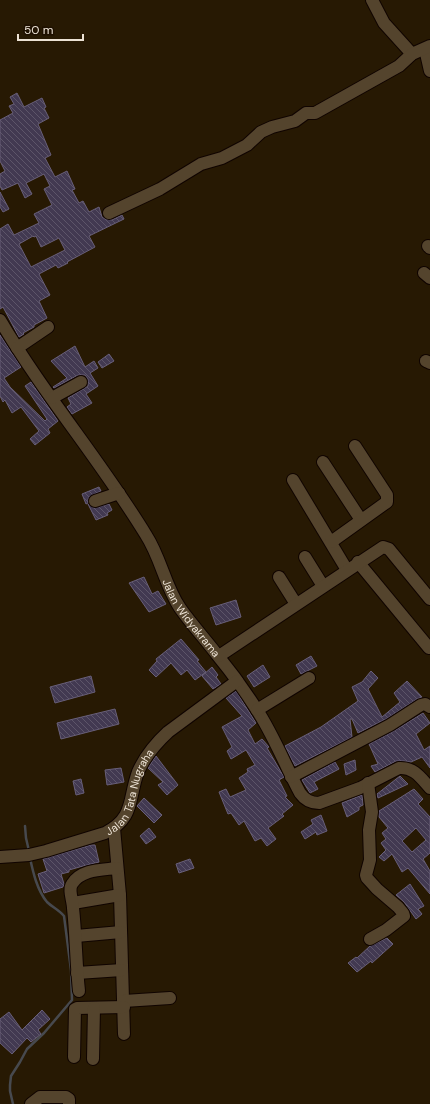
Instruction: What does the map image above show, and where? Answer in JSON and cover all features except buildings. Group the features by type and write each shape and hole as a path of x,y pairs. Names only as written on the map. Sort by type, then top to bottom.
{"street":[{"path":"372,0 384,23 412,54"},
{"path":"109,213 160,189 202,164 222,158 247,144 261,132 272,127 295,121 306,113 315,113 399,66 412,54 428,47 428,66 430,71"},
{"name":"Jalan Widyakrama","path":"0,320 17,348 119,493 147,536 155,551 172,595 181,609 238,681 257,710 300,793 308,801 319,803 356,790 399,768 412,770 430,788"},
{"path":"17,348 48,327"},
{"path":"52,398 81,382"},
{"path":"331,542 387,502 388,498 387,494 355,446"},
{"path":"323,462 361,520"},
{"path":"293,480 347,570"},
{"path":"96,501 119,493"},
{"path":"219,656 379,548 386,547 430,599"},
{"path":"305,557 323,586"},
{"path":"358,562 429,648"},
{"path":"279,577 296,604"},
{"path":"257,710 309,678"},
{"name":"Jalan Tata Nugraha","path":"0,858 31,855 105,833 121,823 126,815 138,773 144,760 154,746 168,732 238,681"},
{"path":"291,776 390,725 422,705 425,704 430,707"},
{"path":"368,783 372,812 369,830 370,860 366,875 377,889 398,907 404,916 386,930 370,939"},
{"path":"114,828 120,895 124,1034"},
{"path":"79,991 76,936 70,889 72,884 77,879 93,870 117,868"},
{"path":"73,904 120,895"},
{"path":"76,936 121,932"},
{"path":"77,973 122,970"},
{"path":"74,1056 75,1010 77,1008 94,1008 170,998"},
{"path":"93,1059 94,1008"},
{"path":"31,1104 40,1097 66,1097 69,1099 69,1104"}],"waterway":[{"path":"25,826 29,851"},
{"path":"13,1104 10,1091 11,1076 27,1049 44,1033 72,1000 71,970 64,916 47,902 41,892 36,881 30,858"}]}
